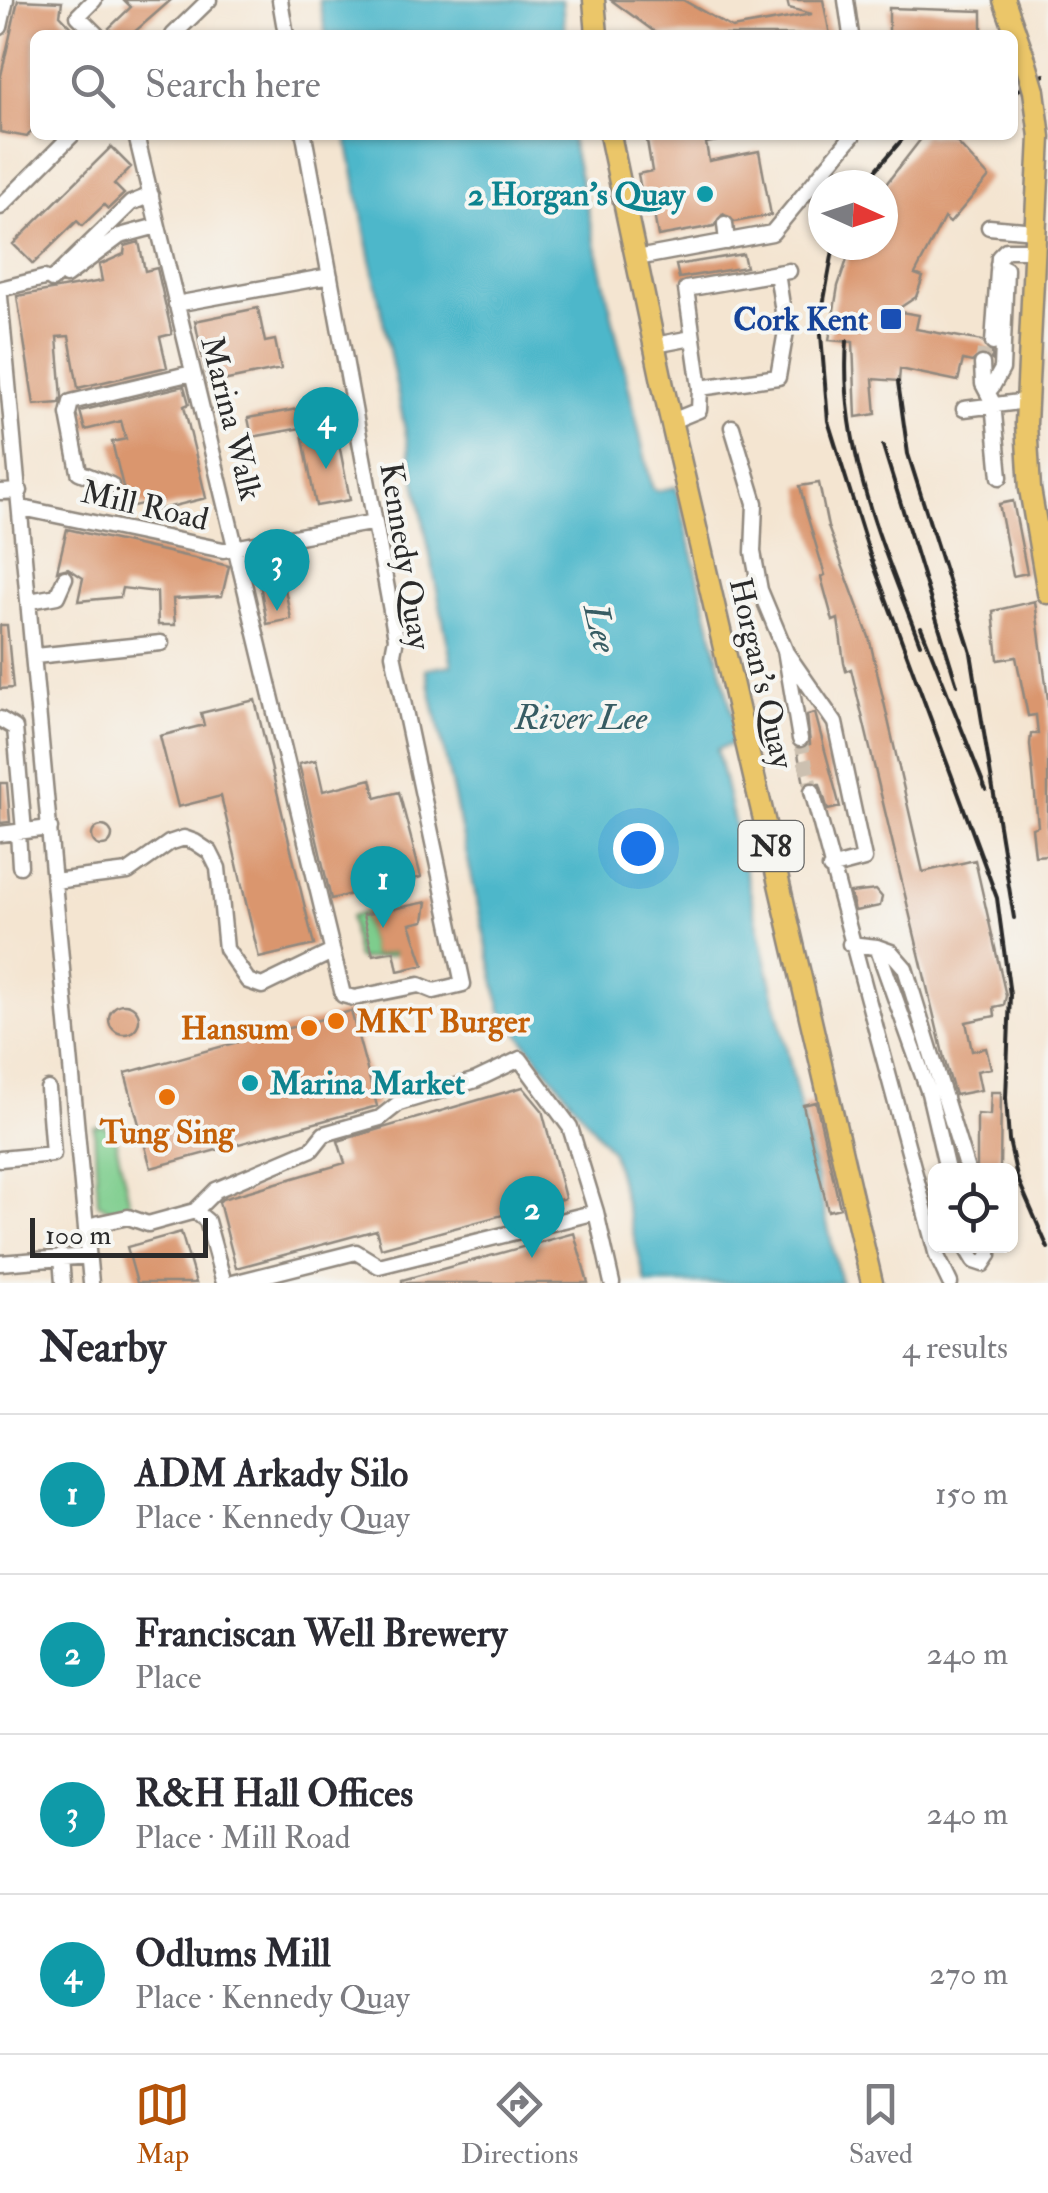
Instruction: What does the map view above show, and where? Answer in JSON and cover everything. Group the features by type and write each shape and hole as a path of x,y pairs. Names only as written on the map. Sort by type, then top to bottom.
{"highway":[{"path":"594,0 596,30"},
{"path":"1004,0 1014,30"},
{"path":"1018,41 1040,125 1026,453 1048,593"},
{"name":"Horgan's Quay","path":"611,140 672,421 872,1283"}],"street":[{"path":"0,27 6,0"},
{"path":"92,30 78,16 94,0"},
{"path":"178,30 209,0"},
{"path":"846,0 850,30"},
{"path":"276,2 284,30"},
{"path":"0,207 67,140"},
{"name":"Marina Walk","path":"137,140 332,952 343,994 354,998"},
{"name":"Kennedy Quay","path":"305,140 396,638 392,654 463,984 434,991 419,984 354,998"},
{"path":"637,258 772,232 849,140"},
{"path":"54,278 131,202 150,195"},
{"path":"726,224 727,242"},
{"path":"91,1283 22,508 6,395 0,293 54,278 120,236 157,226"},
{"path":"989,227 1034,240"},
{"path":"990,339 998,265 1006,250 1034,240"},
{"path":"998,265 1006,270 1007,289 1002,369 993,394 1000,476"},
{"path":"672,421 699,410 700,388 685,292 690,286 782,272 786,331 778,377 700,388"},
{"path":"176,304 330,276"},
{"path":"655,345 692,338"},
{"path":"986,365 983,384 993,394"},
{"path":"111,486 79,472 68,414 71,402 192,373"},
{"path":"964,409 997,392 1027,397"},
{"path":"732,428 755,504 753,552 760,590 785,650 835,723 864,859 830,868"},
{"path":"0,492 20,491"},
{"name":"Mill Road","path":"22,508 235,550 374,522"},
{"path":"30,601 58,596 65,578"},
{"path":"35,656 161,643"},
{"path":"785,650 800,738"},
{"path":"1,719 40,716"},
{"path":"1,719 15,728 20,866"},
{"path":"812,791 936,1256 950,1283"},
{"path":"0,834 50,828"},
{"path":"54,881 132,870 169,843 188,839 205,847 218,868 226,949 248,981 262,986 332,952"},
{"path":"850,944 891,952 905,968 965,1163"},
{"path":"877,947 928,1093 945,1163"},
{"path":"86,1226 128,1218 148,1224 195,1211 216,1190 312,1149 324,1134 380,1118 399,1103 476,1080 520,1060 570,1128 596,1212 612,1283"},
{"path":"48,1089 53,1154"},
{"path":"0,1158 79,1152"},
{"path":"195,1211 207,1220 224,1283"},
{"path":"233,1283 356,1252 379,1266 596,1212"},
{"path":"967,1253 982,1264 989,1253"},
{"path":"0,1263 88,1256"},
{"path":"61,1257 63,1283"}],"green space":[{"path":"390,905 391,909 363,916 373,955 394,951 395,955 361,960 356,956 350,917"},
{"path":"103,1125 114,1134 131,1208 113,1211 98,1203 94,1127"}],"water":[{"path":"319,0 562,0 565,30 325,30"},
{"name":"River Lee","path":"347,140 571,140 652,487 656,491 676,487 739,742 717,749 841,1283 646,1283 612,1152 501,1011 426,669 452,665"}],"building":[{"path":"18,0 62,2 60,15 74,30 30,30 27,137 0,132 0,80"},
{"path":"124,0 171,0 137,30 111,30 131,7"},
{"path":"611,0 683,0 732,28 812,14 789,8 787,0 823,0 829,30 652,30"},
{"path":"889,8 982,11 982,30 889,30"},
{"name":"2 Horgan's Quay","path":"647,140 723,140 706,143 709,161 759,151 771,215 735,222 723,214 714,226 658,236 654,214 646,216 638,174 652,171"},
{"path":"920,140 955,140 989,177 950,223 944,218 915,274 923,277 916,297 895,311 919,315 916,329 982,341 992,353 992,360 982,353 972,362 963,360 958,381 900,369 899,381 873,379 876,414 856,417 853,342 829,340 847,260 898,260 897,170"},
{"path":"111,147 131,167 114,184 124,194 108,209 104,205 82,226 77,221 33,264 13,244"},
{"path":"139,242 145,271 157,268 172,334 160,337 167,367 78,388 69,336 57,337 60,403 34,405 17,296 102,281 99,265 124,254 125,246"},
{"path":"743,254 746,267 679,278 676,265"},
{"path":"258,308 265,342 275,340 281,369 208,384 195,321"},
{"path":"184,386 189,404 184,406 206,498 154,511 142,504 128,507 112,442 126,439 121,421 85,430 80,411"},
{"path":"331,403 350,500 316,506 301,428 252,437 248,418"},
{"path":"819,483 828,527 869,637 923,872 975,860 1006,996 1004,1005 994,1007 995,1016 966,1022 972,1051 986,1048 991,1068 977,1071 981,1090 955,1095 944,1058 851,669 846,671 838,619 833,621 821,577 825,575 800,486"},
{"path":"1013,501 1027,573 1013,576 999,504"},
{"path":"67,529 229,566 222,596 173,599 175,625 158,625 157,592 122,588 120,597 78,601 83,578 68,568 57,571"},
{"path":"290,548 295,574 284,584 291,619 267,624 255,555"},
{"path":"1035,601 1048,700 1048,855 1035,856 1032,828 1038,826 1030,744 1031,734 1038,734 1036,715 1028,716 1016,657 998,660 993,611"},
{"path":"0,625 7,625 13,688 0,689"},
{"path":"255,700 314,945 259,958 221,796 178,807 160,736 204,725 201,713"},
{"path":"815,713 840,807 828,810 820,784 804,784 797,749 810,744 807,715"},
{"path":"316,760 323,791 371,779 376,798 399,792 421,877 331,899 299,764"},
{"path":"0,783 7,783 10,822 0,823"},
{"path":"102,826 112,836 102,846 92,836"},
{"path":"876,890 882,897 880,906 855,911 850,893"},
{"path":"427,902 424,921 410,924 424,965 398,971 394,951 373,955 363,915"},
{"path":"124,1004 138,1013 139,1019 130,1033 124,1034 110,1025 109,1019 118,1005"},
{"name":"Marina Market","path":"351,1011 377,1106 151,1168 125,1073"},
{"path":"523,1087 542,1110 565,1198 381,1248 376,1230 236,1268 219,1202 222,1199 345,1163 338,1141"},
{"path":"991,1092 1001,1092 1000,1163 977,1163 977,1114 990,1115"},
{"path":"816,1102 840,1208 828,1211 803,1105"},
{"path":"181,1232 196,1283 137,1283 127,1247"},
{"path":"574,1233 588,1283 402,1283 402,1280"}],"tunnel":[{"path":"982,364 985,342"},
{"path":"800,739 812,791"}],"railway":[{"path":"1018,90 1044,75"},
{"path":"876,170 902,140"},
{"path":"831,260 820,322 828,421 870,555 997,898 1010,995 1006,1098 1009,1140 1017,1177 1048,1248"},
{"path":"847,341 846,381 857,458 879,534 920,644"},
{"path":"898,382 908,454 971,653 1014,918"},
{"path":"883,446 957,685"},
{"path":"921,627 986,790"}],"place":[{"name":"2 Horgan's Quay","path":"705,194"},
{"name":"Cork Kent","path":"891,319"},
{"name":"Odlums Mill","path":"326,469"},
{"name":"R&H Hall Offices","path":"277,611"},
{"name":"ADM Arkady Silo","path":"383,928"},
{"name":"MKT Burger","path":"336,1021"},
{"name":"Hansum","path":"309,1028"},
{"name":"Marina Market","path":"250,1083"},
{"name":"Tung Sing","path":"167,1097"},
{"name":"Franciscan Well Brewery","path":"532,1258"}],"water label":[{"name":"Lee","path":"601,628"}]}
